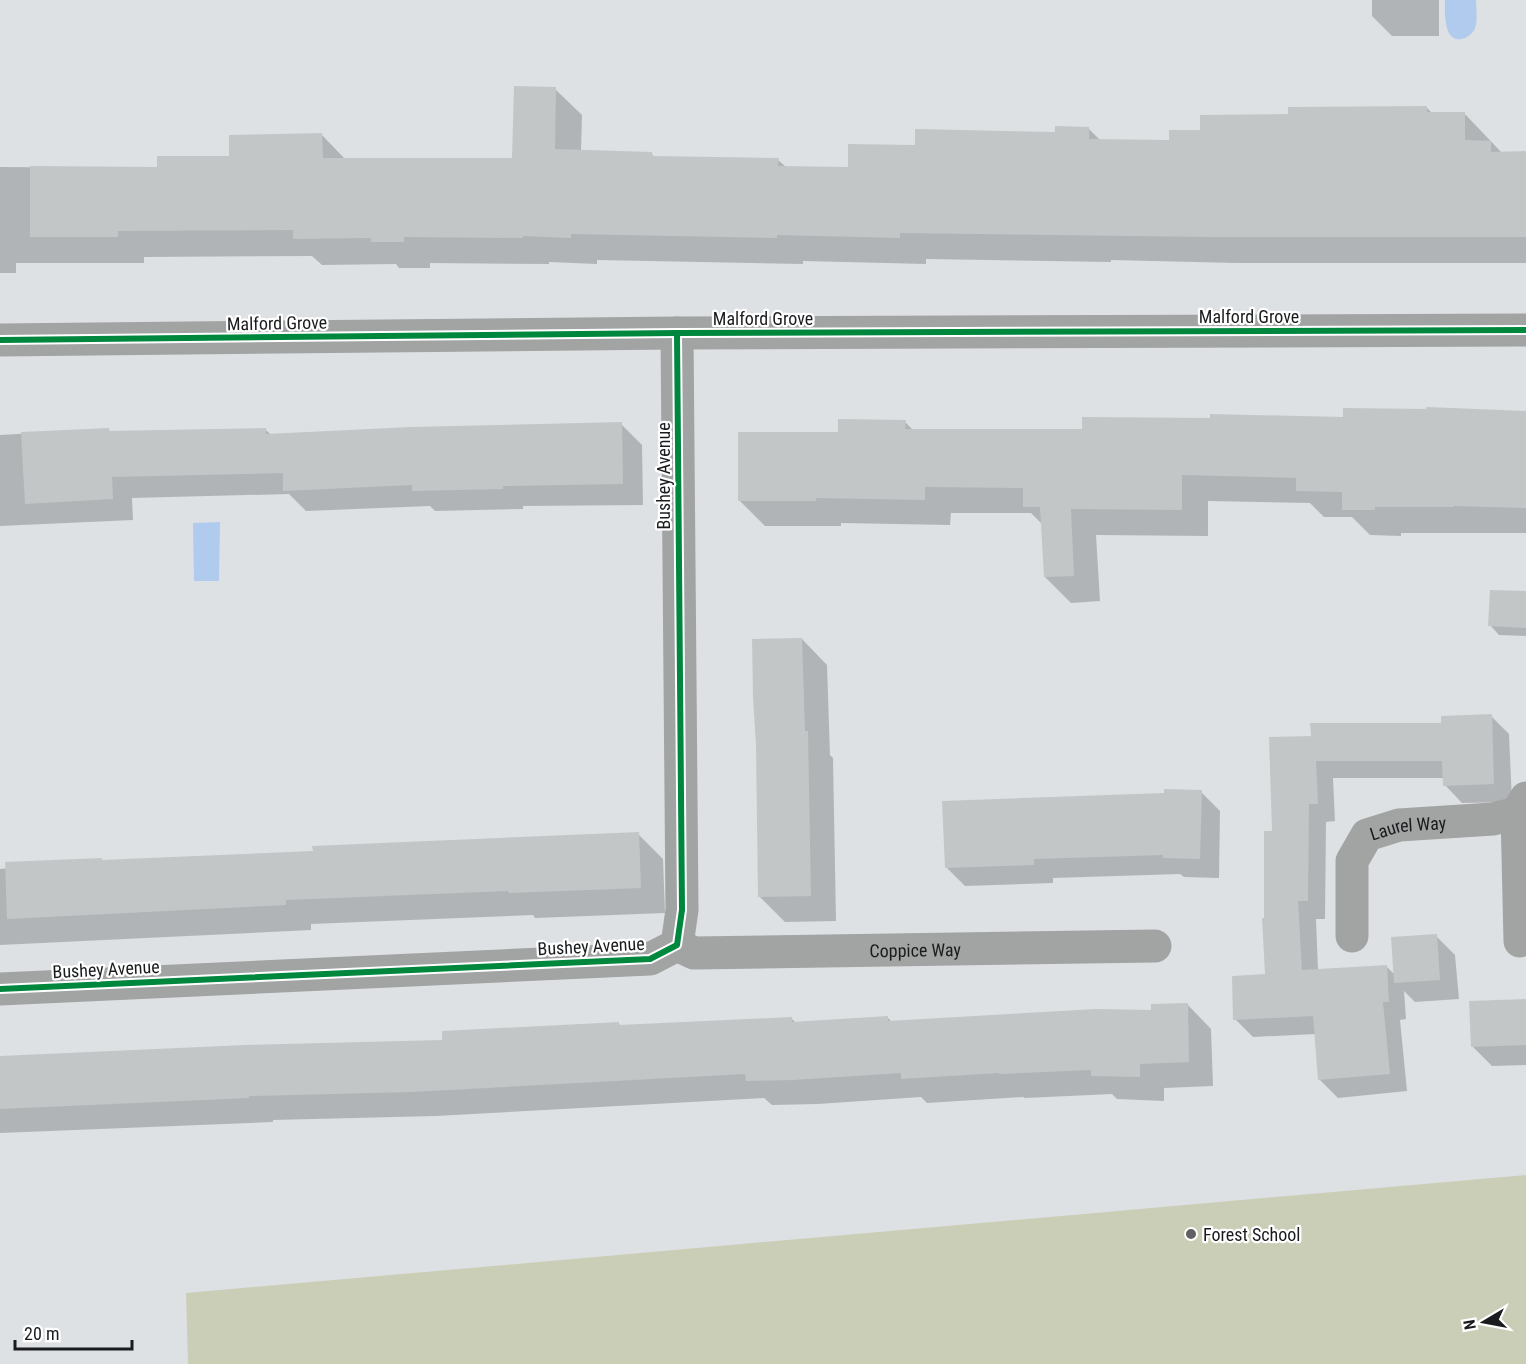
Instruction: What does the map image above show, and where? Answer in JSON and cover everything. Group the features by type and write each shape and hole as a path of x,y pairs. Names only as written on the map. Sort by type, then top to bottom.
{"street":[{"name":"Malford Grove","path":"0,340 676,333 1526,330"},
{"name":"Bushey Avenue","path":"0,989 650,959 677,945 682,910 676,333"},
{"name":"Laurel Way","path":"1352,936 1352,861 1367,835 1399,825 1493,819 1521,806 1520,941"},
{"name":"Coppice Way","path":"677,945 694,953 1155,946"}],"green space":[{"name":"Forest School","path":"1526,1175 1526,1364 188,1364 186,1293"}],"water":[{"path":"1445,0 1476,0 1476,25 1474,31 1467,37 1458,39 1449,33"},
{"path":"220,522 219,581 194,581 193,523"}],"building":[{"path":"514,86 556,87 555,149 652,152 652,156 779,158 778,166 848,167 848,144 915,145 915,129 1055,132 1055,126 1089,127 1089,139 1169,140 1169,130 1200,130 1200,115 1288,114 1288,107 1427,106 1427,112 1465,112 1465,140 1491,141 1491,152 1526,151 1526,237 1209,237 900,233 900,238 777,235 777,238 571,234 571,238 404,237 404,242 371,242 371,238 293,239 293,230 118,231 118,237 30,237 30,166 157,167 157,156 229,156 229,135 322,133 323,158 512,158"},
{"path":"1426,407 1526,411 1526,508 1454,506 1375,507 1375,510 1342,510 1342,492 1296,491 1296,478 1182,475 1182,510 1071,509 1074,576 1044,577 1040,507 1023,507 1023,488 925,487 925,500 816,498 816,501 738,501 738,432 838,432 838,419 906,420 905,429 1082,429 1082,417 1210,418 1210,414 1343,417 1343,408 1426,409"},
{"path":"622,422 623,484 503,486 503,489 412,491 412,485 283,491 283,473 112,477 113,499 25,504 21,432 109,428 109,431 266,428 266,434 411,427"},
{"path":"1490,590 1526,591 1526,628 1488,626"},
{"path":"802,638 805,731 808,731 811,896 758,897 752,639"},
{"path":"1492,714 1494,784 1443,786 1442,761 1316,761 1318,804 1309,804 1308,901 1298,901 1302,970 1387,965 1389,1002 1383,1002 1390,1074 1318,1080 1313,1016 1233,1020 1232,976 1265,974 1262,918 1264,918 1264,831 1272,831 1269,737 1311,736 1310,723 1441,723 1441,716"},
{"path":"1164,789 1202,790 1200,859 1163,858 1163,855 1034,859 1034,865 945,868 942,801 1164,793"},
{"path":"639,832 641,888 286,900 286,905 7,919 5,862 313,851 312,846"},
{"path":"1437,934 1440,980 1394,983 1391,937"},
{"path":"1526,999 1526,1045 1471,1047 1469,1001"},
{"path":"1188,1003 1189,1062 1140,1064 1140,1077 1091,1076 1091,1070 901,1079 901,1073 746,1081 745,1074 411,1092 249,1096 249,1098 0,1109 0,1056 245,1045 442,1040 442,1031 619,1022 619,1025 792,1017 792,1022 888,1016 888,1021 1096,1009 1151,1010 1151,1004"}],"cycle path":[{"path":"0,340 677,333 1526,330"},
{"path":"0,989 650,959 677,945 682,910 677,333"}],"place":[{"name":"Forest School","path":"1191,1234"}]}
